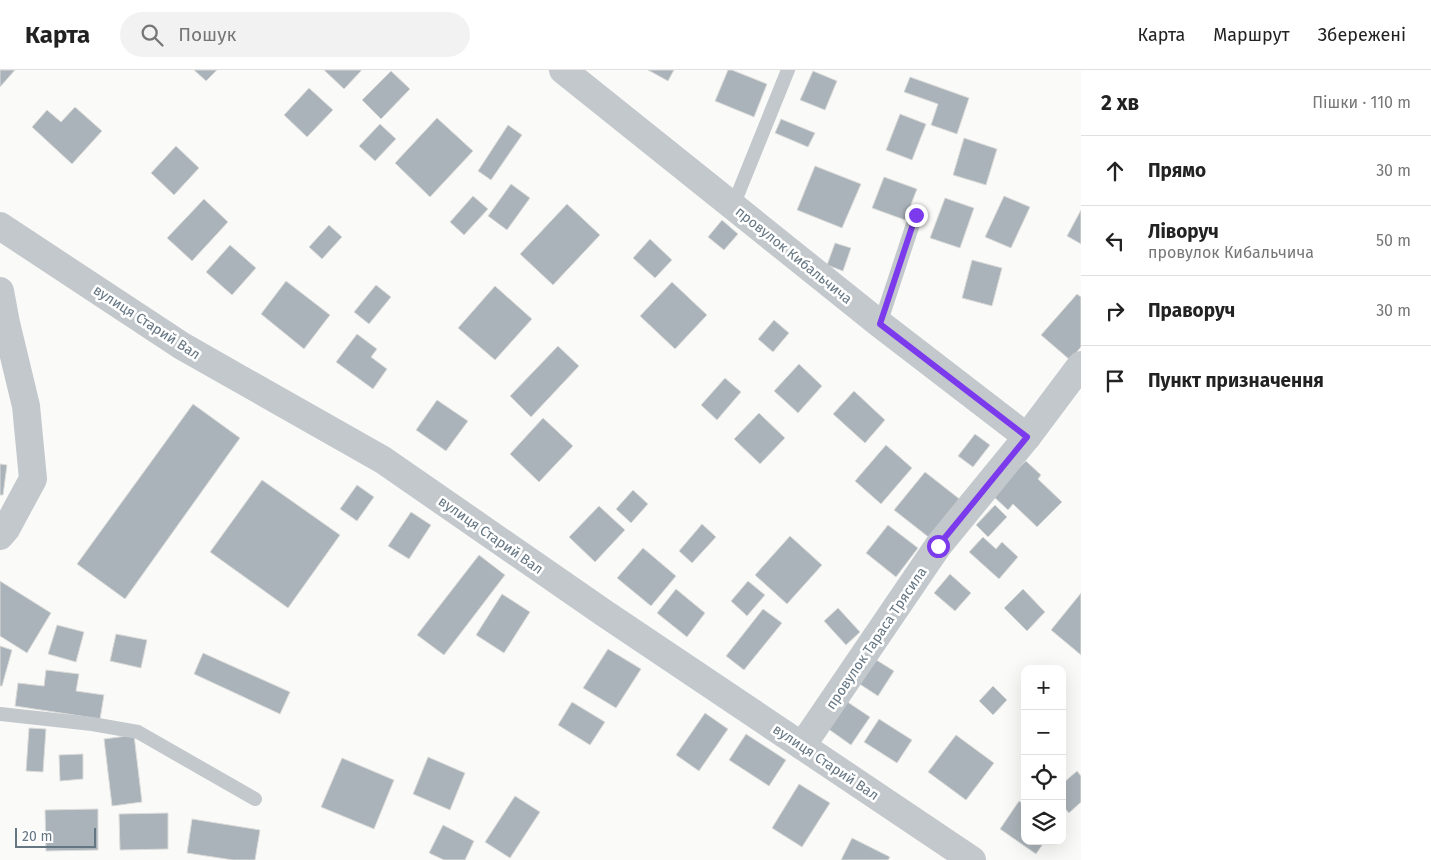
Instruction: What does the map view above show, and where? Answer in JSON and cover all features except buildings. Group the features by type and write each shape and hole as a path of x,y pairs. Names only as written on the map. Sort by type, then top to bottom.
{"street":[{"name":"провулок Кибальчича","path":"563,70 880,324 1027,437"},
{"name":"вулиця Старий Вал","path":"0,226 182,346 383,460 604,613 972,860"},
{"path":"0,291 26,406 33,479 6,529 0,536"},
{"name":"провулок Тараса Трясила","path":"802,746 938,546 1027,437 1081,365"}],"lane":[{"path":"733,206 788,70"},
{"path":"880,324 916,215"},
{"path":"0,714 92,724 138,732 255,799"}],"route":[{"path":"916,215 880,324 1027,437 938,546"}]}
